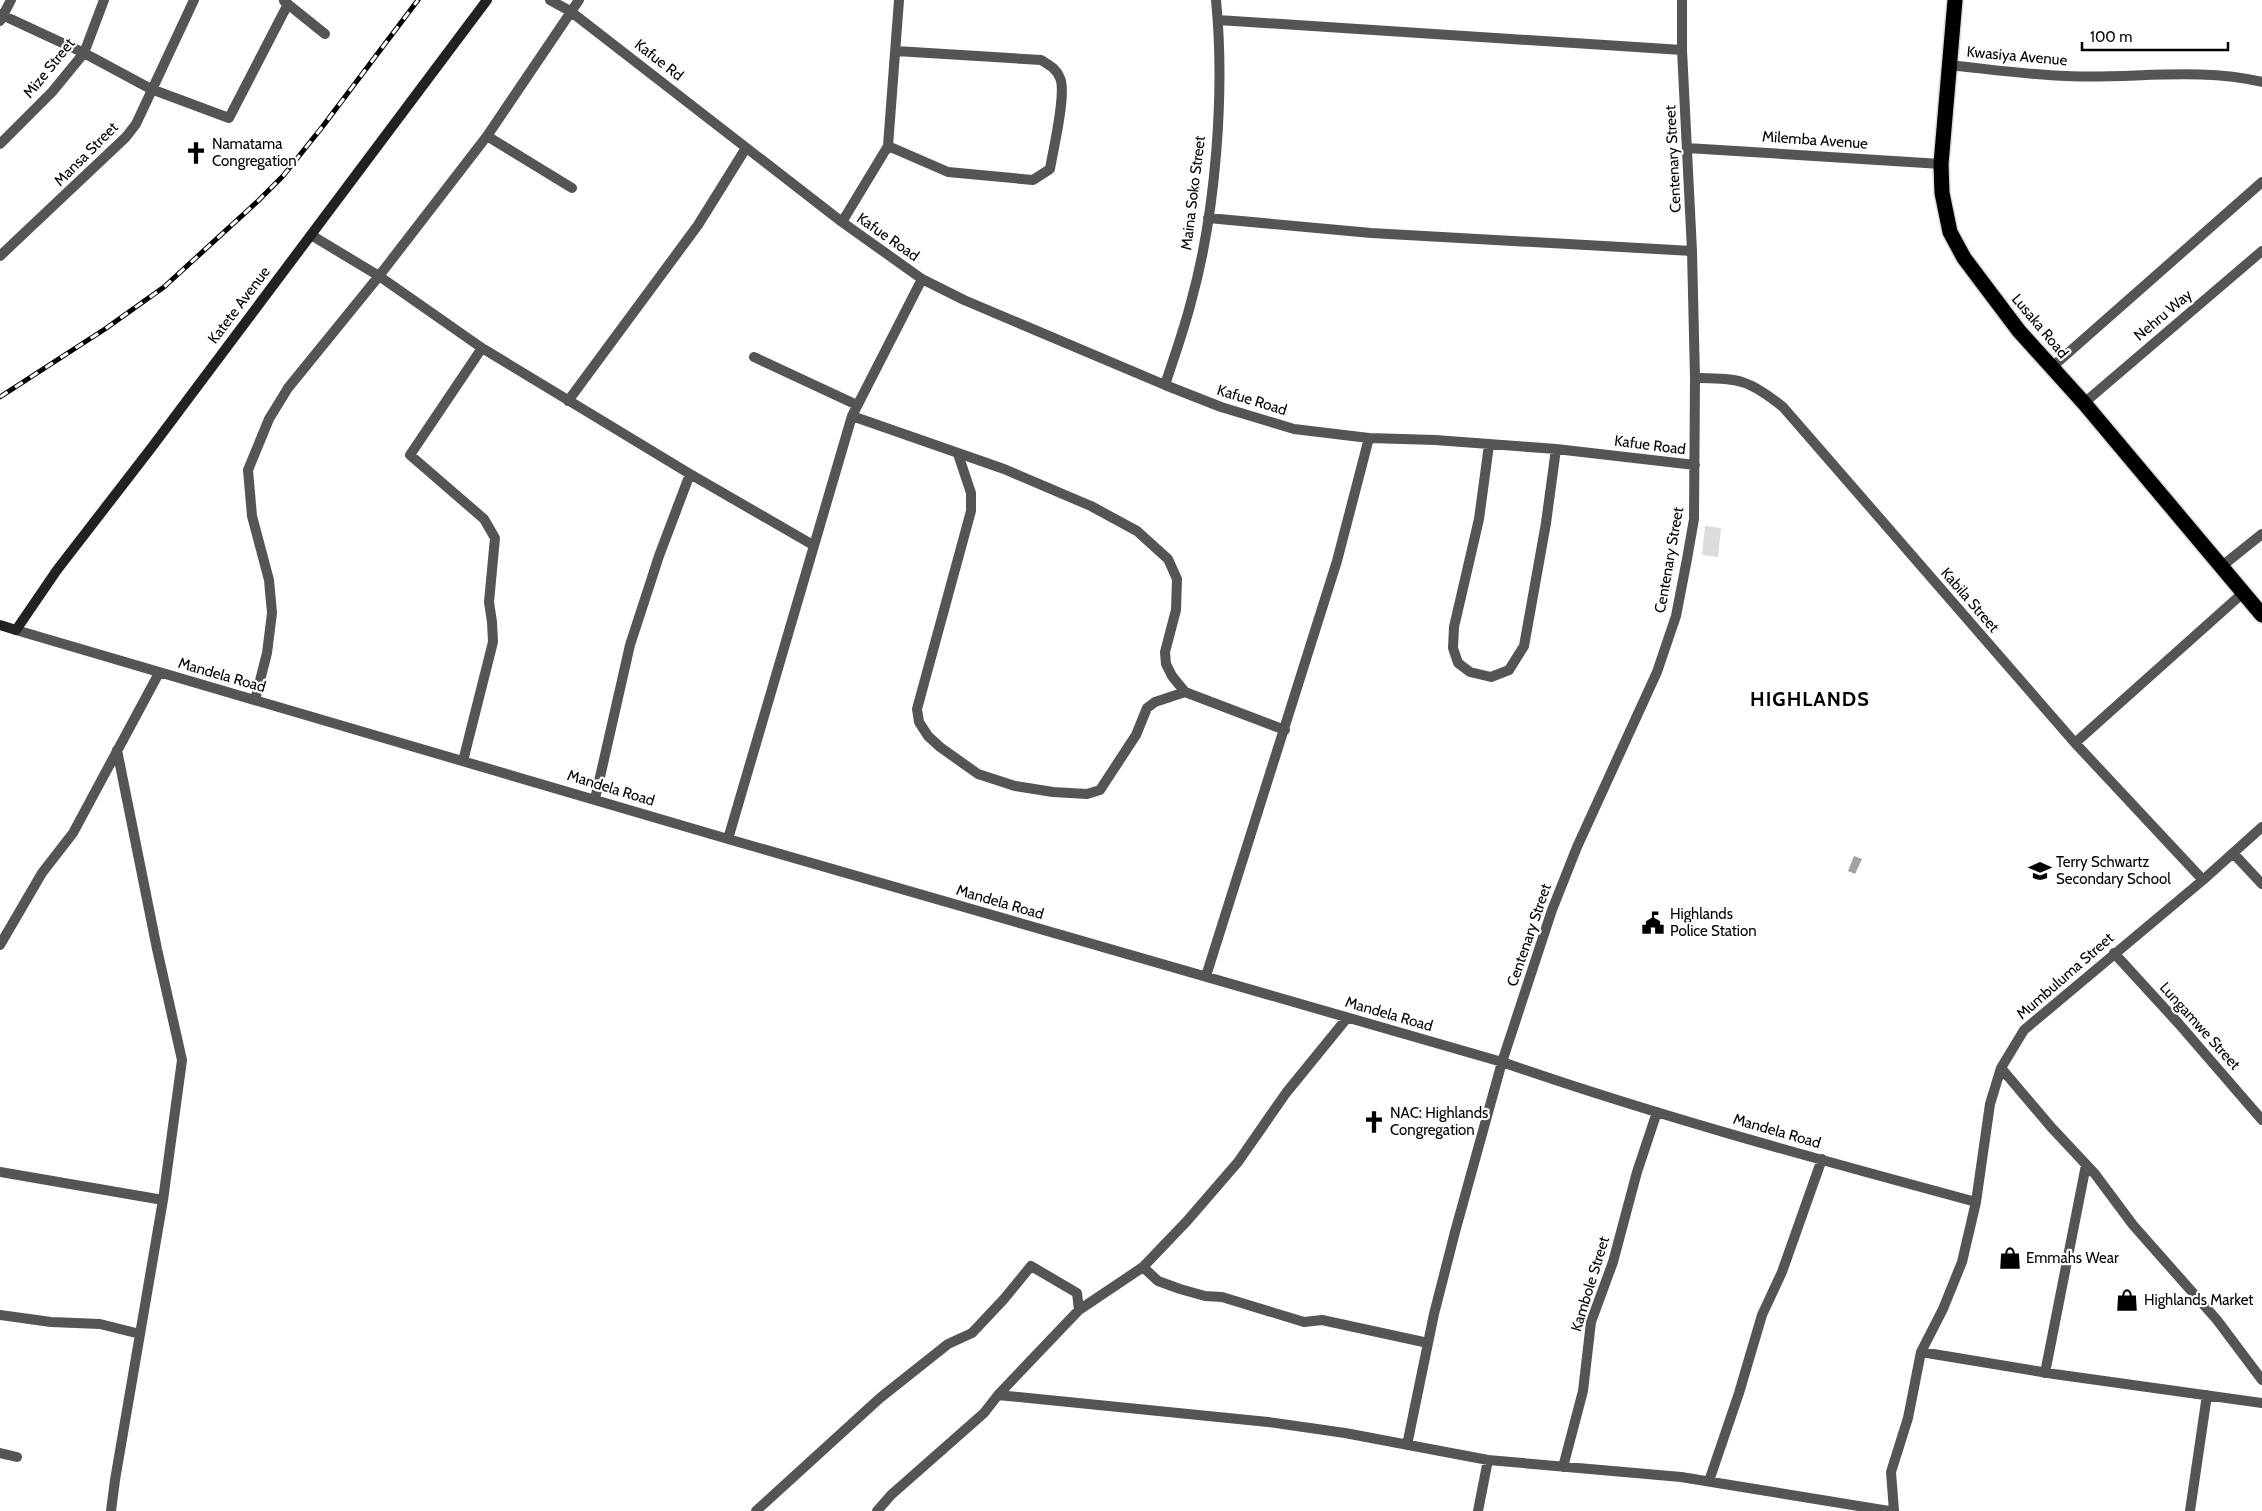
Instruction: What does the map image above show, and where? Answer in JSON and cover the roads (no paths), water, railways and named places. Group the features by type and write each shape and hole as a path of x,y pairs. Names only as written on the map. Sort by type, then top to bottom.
{"highway":[{"name":"Lusaka Road","path":"1955,0 1941,164 1942,193 1950,232 1964,258 2019,331 2084,403 2262,614"}],"street":[{"path":"11,0 1,17 84,53 151,89 229,118 285,2 325,34"},
{"name":"Mize Street","path":"0,144 52,92 84,53 104,0"},
{"name":"Mansa Street","path":"0,256 126,137 136,124 194,0"},
{"name":"Katete Avenue","path":"16,630 57,570 487,0"},
{"name":"Kafue Rd","path":"550,0 570,11 842,222"},
{"path":"255,700 267,653 272,613 269,580 252,516 248,470 269,419 288,388 379,276 487,136 579,0"},
{"path":"842,222 888,146 899,0"},
{"name":"Maina Soko Street","path":"1166,385 1192,300 1208,218 1215,156 1218,98 1218,20 1216,0"},
{"name":"Centenary Street","path":"1407,1445 1428,1343 1455,1232 1502,1062 1552,910 1577,847 1657,672 1673,625 1694,519 1695,378 1692,251 1682,50 1682,0"},
{"path":"1218,20 1682,50"},
{"path":"888,146 948,172 1033,180 1050,168 1062,97 1062,80 1055,69 1040,60 896,51"},
{"name":"Kwasiya Avenue","path":"1949,65 2068,76 2215,76 2241,77 2262,82"},
{"path":"487,136 572,188"},
{"path":"568,401 698,225 746,148"},
{"name":"Milemba Avenue","path":"1687,148 1941,164"},
{"path":"2051,368 2262,182"},
{"path":"1208,218 1390,234 1692,251"},
{"name":"Kafue Road","path":"842,222 922,278 964,300 1166,385 1221,407 1270,423 1294,429 1369,438 1435,440 1556,449 1695,465"},
{"path":"311,235 379,276 482,348 690,474 813,545"},
{"name":"Nehru Way","path":"2084,403 2262,250"},
{"path":"728,839 852,416 922,278"},
{"path":"463,760 492,642 489,586 495,553 495,538 484,519 410,455 482,348"},
{"path":"754,357 857,405"},
{"name":"Kabila Street","path":"1695,378 1743,381 1762,390 1783,407 2075,743 2203,880"},
{"path":"852,416 1004,469 1091,506 1137,531 1168,559 1177,579 1176,610 1165,652 1166,664 1172,676 1185,692 1285,730"},
{"path":"1206,976 1350,519 1369,438"},
{"path":"1489,445 1478,519 1454,627 1454,648 1458,663 1470,672 1491,677 1509,670 1524,646 1546,523 1556,449"},
{"path":"958,454 968,483 971,511 917,709 919,722 928,736 978,774 1015,786 1053,792 1087,794 1100,790 1111,776 1136,735 1148,708 1155,702 1185,692"},
{"path":"595,799 630,644 659,556 690,474"},
{"path":"2222,566 2262,534"},
{"path":"2075,743 2244,592"},
{"path":"0,625 16,630"},
{"name":"Mandela Road","path":"16,630 728,839 1502,1062 1577,1088 1657,1112 1976,1202"},
{"path":"0,945 42,873 73,833 159,673"},
{"path":"111,1511 164,1200 182,1060 156,949 117,750"},
{"name":"Mumbuluma Street","path":"1894,1511 1891,1472 1908,1418 1921,1352 1944,1309 1962,1262 1976,1202 1990,1104 2002,1068 2024,1030 2203,880 2262,826"},
{"path":"2233,853 2262,884"},
{"name":"Lungamwe Street","path":"2114,953 2179,1024 2262,1120"},
{"path":"877,1511 891,1495 978,1418 1079,1310 1143,1267 1187,1221 1238,1162 1286,1093 1347,1018"},
{"path":"2002,1068 2051,1127 2086,1165 2133,1225 2217,1320 2262,1380"},
{"name":"Kambole Street","path":"1563,1467 1583,1391 1592,1322 1614,1262 1637,1172 1657,1112"},
{"path":"1709,1481 1739,1393 1762,1315 1782,1272 1822,1159"},
{"path":"2045,1373 2086,1165"},
{"path":"0,1172 164,1200"},
{"path":"756,1511 880,1398 948,1344 972,1333 1004,1299 1031,1266 1077,1293 1079,1310"},
{"path":"1143,1267 1158,1281 1205,1296 1222,1296 1304,1322 1322,1320 1428,1343"},
{"path":"0,1315 51,1322 100,1324 140,1334"},
{"path":"1921,1352 2045,1373 2262,1403"},
{"path":"998,1395 1268,1422 1345,1433 1488,1460 1709,1481 1889,1511"},
{"path":"2190,1511 2207,1395"},
{"path":"0,1453 17,1457"},
{"path":"1478,1511 1488,1460"}],"railway":[{"path":"0,397 105,329 164,287 258,201 283,176 323,126 418,0"}],"place":[{"name":"Namatama Congregation","path":"196,153"},
{"name":"Terry Schwartz Secondary School","path":"2040,871"},
{"name":"Highlands Police Station","path":"1653,923"},
{"name":"NAC: Highlands Congregation","path":"1374,1122"},
{"name":"Emmahs Wear","path":"2010,1258"},
{"name":"Highlands Market","path":"2127,1300"}],"district":[{"name":"HIGHLANDS","path":"1810,699"}]}
